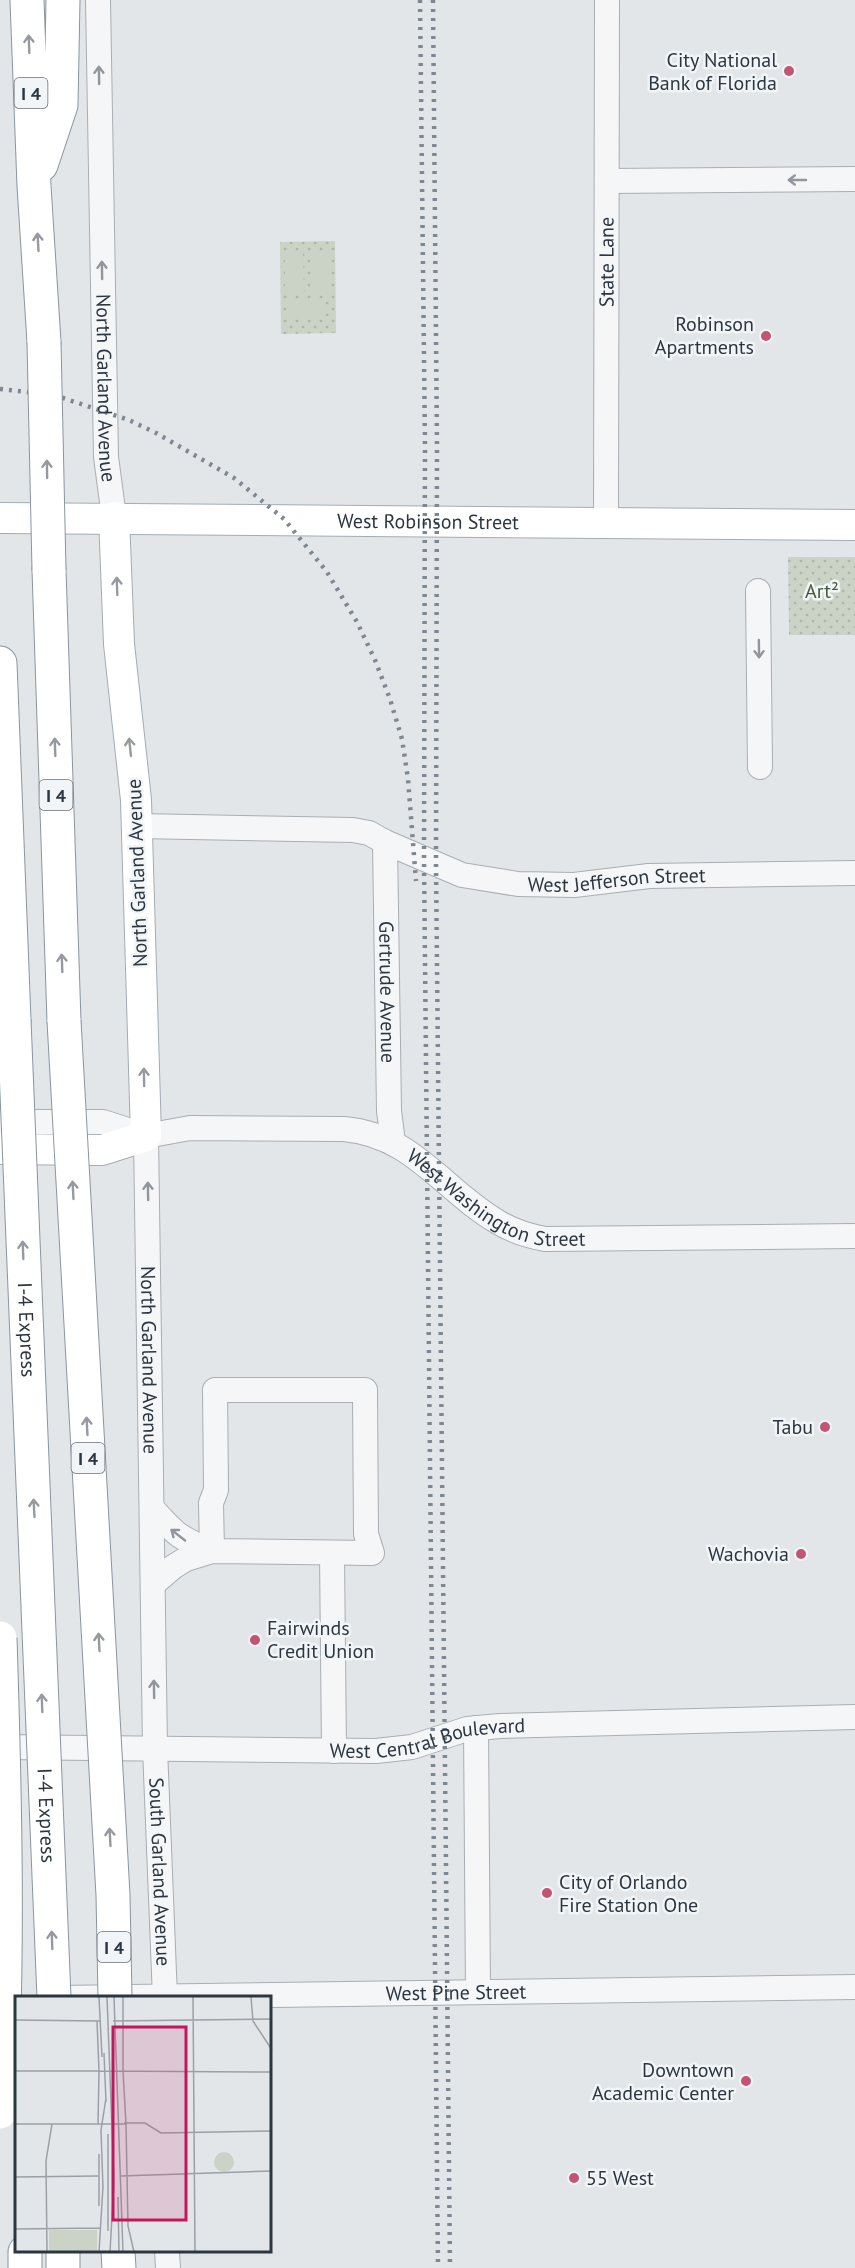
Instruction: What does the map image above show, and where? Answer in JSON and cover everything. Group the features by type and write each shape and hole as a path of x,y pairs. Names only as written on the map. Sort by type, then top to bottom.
{"highway":[{"name":"I 4","path":"27,0 34,186 44,342 64,1021 113,1895 115,1996"},
{"path":"34,186 61,105 63,0"},
{"name":"I-4 Express","path":"0,663 56,1996"},
{"path":"0,1638 5,1808 17,1996"},
{"path":"0,2112 3,2054 5,1808"},
{"path":"118,2253 119,2268"}],"main road":[{"name":"West Robinson Street","path":"0,518 114,517 855,525"},
{"name":"North Garland Avenue","path":"114,517 119,644 137,826 146,1136"},
{"name":"West Washington Street","path":"0,1149 102,1150 146,1136"}],"street":[{"name":"North Garland Avenue","path":"98,0 106,457 114,517"},
{"name":"State Lane","path":"606,523 607,0"},
{"path":"607,181 855,179"},
{"path":"758,591 760,767"},
{"name":"West Jefferson Street","path":"137,826 343,829 377,838 462,874 518,884 574,885 649,876 855,873"},
{"name":"Gertrude Avenue","path":"377,838 389,1111 393,1142"},
{"name":"West Washington Street","path":"0,1122 103,1122 146,1136 190,1128 344,1129 367,1132 393,1142 489,1217 510,1229 535,1237 556,1240 855,1236"},
{"name":"North Garland Avenue","path":"146,1136 155,1752"},
{"path":"153,1584 186,1559 212,1551 372,1553 366,1534 365,1390 215,1390 216,1490 211,1503 212,1551"},
{"path":"152,1508 172,1531 185,1541 212,1551"},
{"path":"332,1553 334,1751"},
{"name":"West Central Boulevard","path":"155,1752 182,1748 376,1751 412,1747 455,1732 512,1725 855,1717"},
{"path":"476,1728 478,1992"},
{"path":"0,1747 155,1752"},
{"path":"0,1763 132,1763 155,1752"},
{"name":"South Garland Avenue","path":"155,1752 165,1996"},
{"name":"West Pine Street","path":"228,1996 855,1987"},
{"path":"0,1999 15,1998"},
{"path":"167,2253 168,2268"}],"green space":[{"path":"335,241 336,333 281,334 280,242"},
{"path":"285,251 303,251 304,292 285,292"},
{"path":"310,251 329,251 329,292 311,292"},
{"path":"286,299 326,299 326,317 286,318"},
{"name":"Art²","path":"788,557 855,557 855,635 789,635"}],"railway":[{"path":"420,0 425,446 424,859 438,2268"},
{"path":"433,0 437,446 436,864 450,2268"},
{"path":"0,389 54,395 129,420 234,478 284,519 327,572 357,622 390,699 402,739 408,779 416,881"}],"place":[{"name":"City National Bank of Florida","path":"789,71"},
{"name":"Robinson Apartments","path":"766,336"},
{"name":"Tabu","path":"825,1427"},
{"name":"Wachovia","path":"801,1554"},
{"name":"Fairwinds Credit Union","path":"255,1640"},
{"name":"City of Orlando Fire Station One","path":"547,1893"},
{"name":"Downtown Academic Center","path":"746,2081"},
{"name":"55 West","path":"574,2178"}]}
